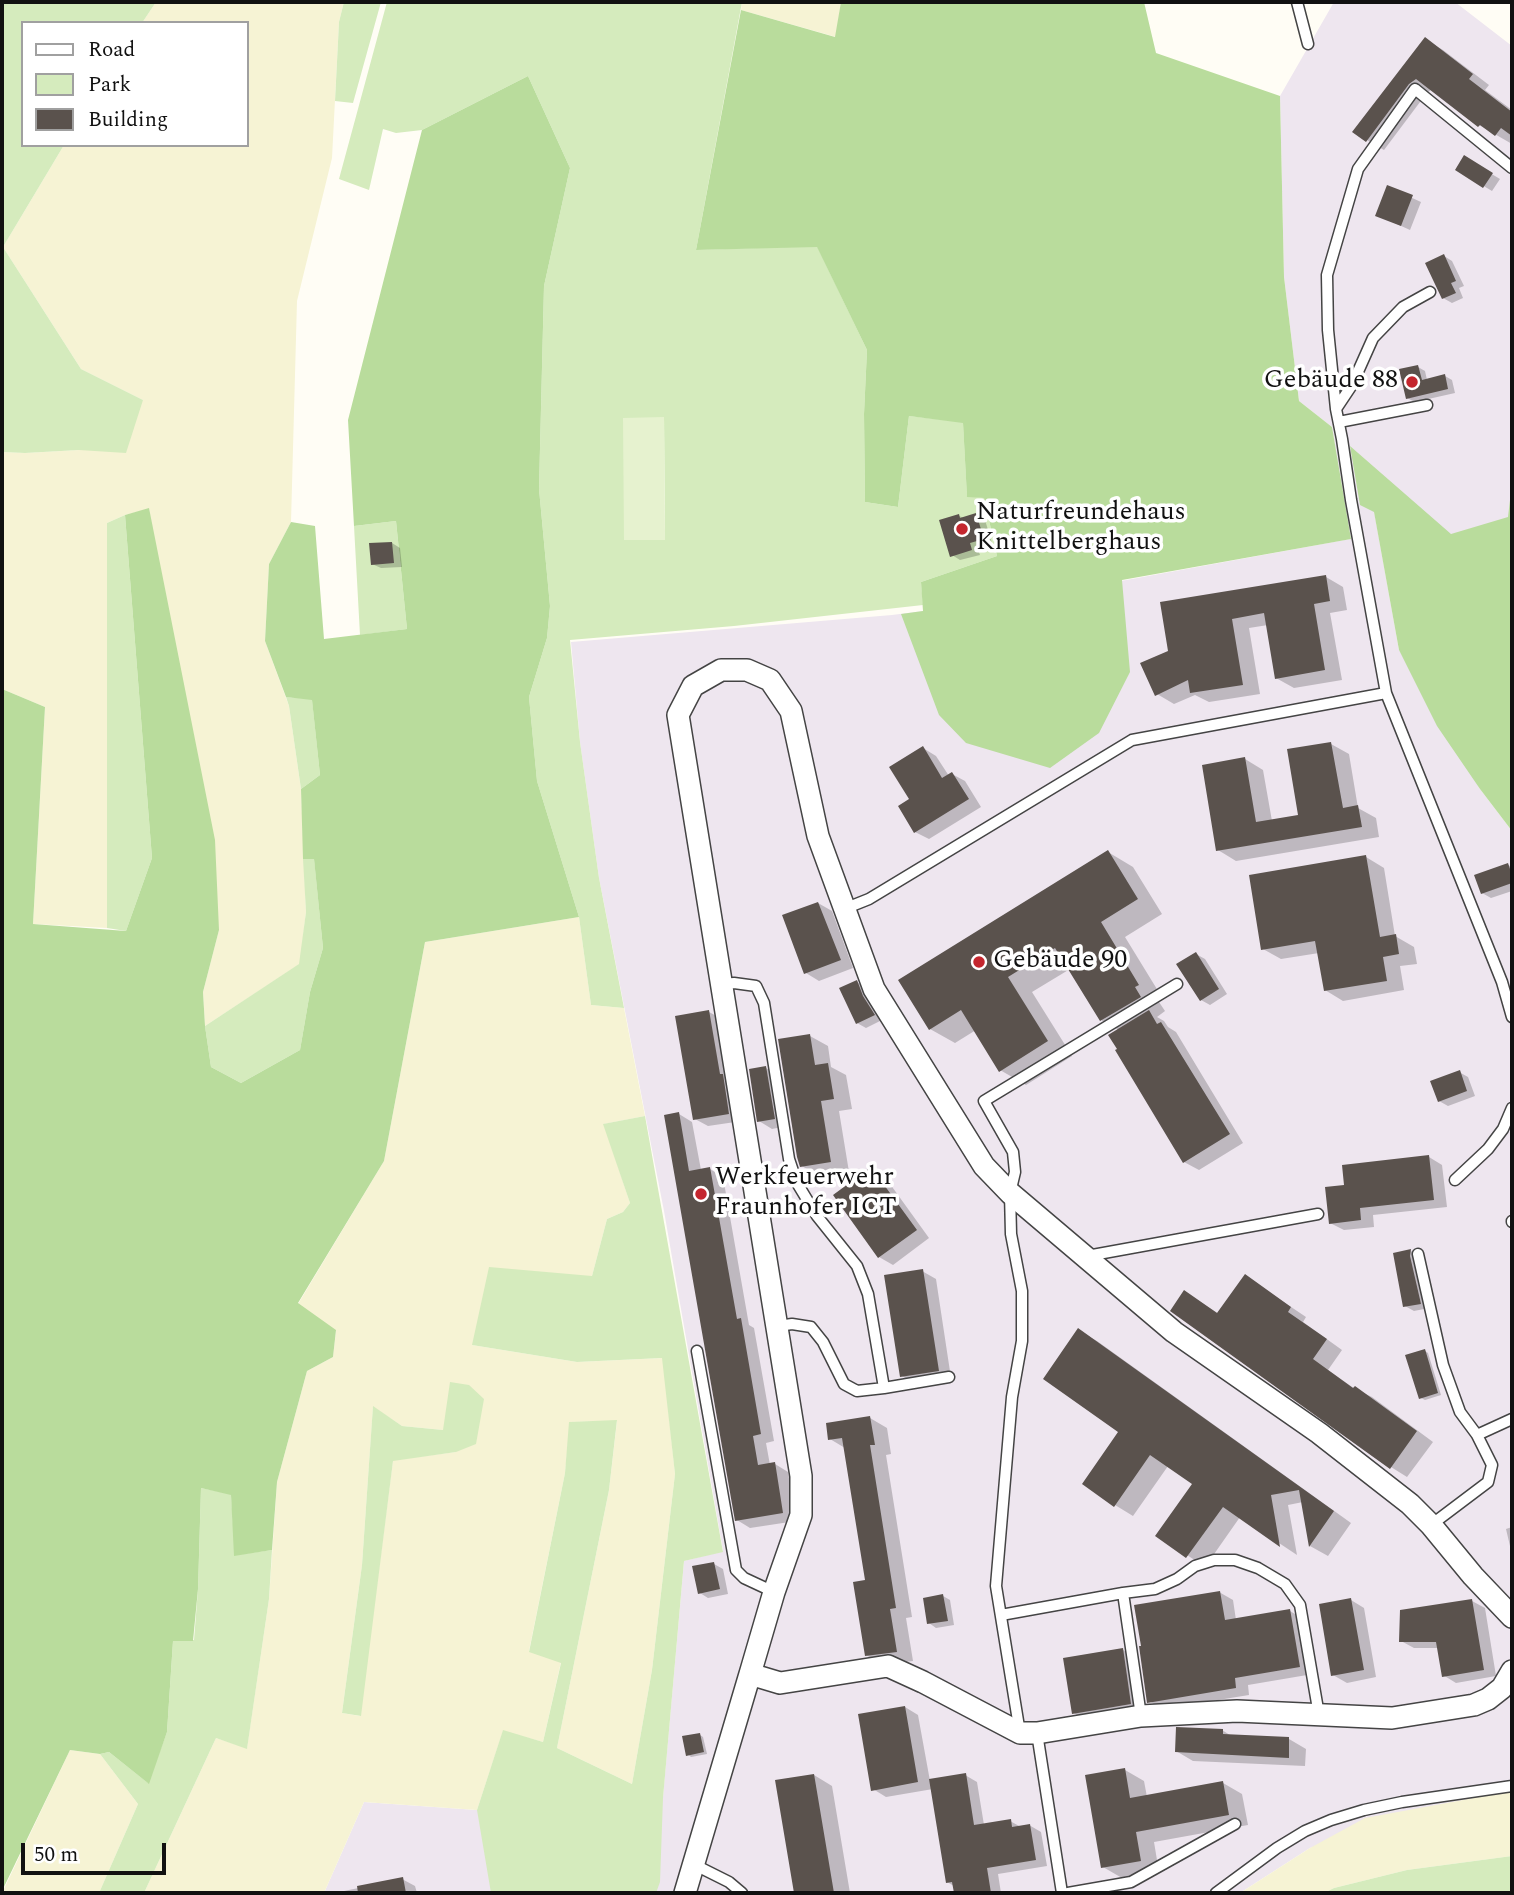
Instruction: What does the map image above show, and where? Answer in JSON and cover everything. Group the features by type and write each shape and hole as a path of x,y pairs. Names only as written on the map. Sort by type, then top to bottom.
{"street":[{"path":"685,1893 774,1592 801,1515 801,1476 778,1326 678,715 693,686 721,670 747,670 771,680 791,711 818,836 874,989 984,1166 1010,1193 1174,1332 1319,1433 1410,1504 1512,1617"},
{"path":"750,1674 780,1683 888,1666 1029,1733 1140,1716 1237,1711 1392,1718 1474,1705 1489,1699 1502,1688 1512,1671"}],"lane":[{"path":"1297,2 1308,44"},
{"path":"1512,168 1415,89 1358,169 1327,275 1328,330 1336,409 1386,694 1502,982 1512,1017"},
{"path":"1336,409 1352,385 1373,338 1403,307 1430,292"},
{"path":"1339,422 1427,405"},
{"path":"844,909 869,900 1132,740 1386,694"},
{"path":"721,985 734,983 755,986 764,1003 789,1158 797,1183 817,1216 858,1266 868,1294 884,1388"},
{"path":"1062,1893 996,1586 1012,1397 1021,1341 1022,1291 1011,1234 1010,1193 1015,1172 1013,1152 984,1101 1177,984"},
{"path":"1455,1180 1488,1149 1503,1129 1512,1108"},
{"path":"1084,1256 1318,1214"},
{"path":"1418,1254 1443,1365 1460,1412 1477,1435 1492,1465 1488,1482 1431,1525"},
{"path":"778,1326 792,1324 811,1327 823,1342 844,1384 857,1391 949,1377"},
{"path":"697,1351 736,1570 744,1578 774,1592"},
{"path":"1477,1435 1512,1419"},
{"path":"1001,1615 1123,1592 1155,1589 1177,1580 1195,1566 1214,1560 1235,1560 1258,1568 1284,1584 1300,1605 1320,1715"},
{"path":"1123,1592 1140,1716"},
{"path":"1216,1893 1277,1848 1305,1831 1331,1820 1402,1802 1512,1786"},
{"path":"1068,1893 1131,1882 1235,1824"},
{"path":"693,1864 729,1882 742,1893"}],"shaded area":[{"path":"156,2 344,2 339,22 332,158 297,301 291,522 269,564 265,641 289,706 301,789 306,912 300,964 205,1026 203,992 219,930 149,509 107,523 107,928 33,924 45,707 2,689 2,452 79,450 143,400 81,369 3,247 63,147 248,147 248,21 143,21"},
{"path":"742,2 841,2 836,37 741,10"},
{"path":"1334,2 1455,2 1512,46 1512,553 1374,511 1399,650 1480,789 1512,831 1512,1791 1310,1848 1240,1893 324,1893 364,1802 477,1810 663,1797 684,1561 723,1551 664,1211 599,878 580,742 571,642 892,615 1039,596 1350,539 1332,427 1299,401 1284,277 1280,96"},
{"path":"579,917 591,1005 624,1008 645,1116 604,1124 630,1203 623,1212 607,1219 592,1276 472,1345 577,1362 663,1358 675,1474 652,1670 632,1784 557,1748 609,1490 617,1421 570,1422 565,1473 529,1651 561,1662 543,1742 503,1731 477,1810 364,1802 324,1893 144,1893 216,1738 247,1748 269,1599 277,1482 307,1371 333,1357 336,1331 298,1304 384,1161 425,942","holes":["373,1407 402,1426 443,1430 456,1452 393,1460 360,1716 342,1713 362,1565"]},
{"path":"70,1750 100,1754 138,1804 99,1893 2,1893"},
{"path":"1512,1791 1512,1856 1407,1870 1334,1888 1324,1893 1240,1893 1310,1848 1365,1818"}],"green space":[{"path":"2,2 156,2 143,21 21,21 21,147 63,147 3,247 81,369 143,400 126,453 79,450 2,452"},
{"path":"344,2 381,2 353,103 335,101 339,22"},
{"path":"387,2 742,2 696,250 817,246 867,350 864,414 865,502 898,507 909,416 963,422 967,496 984,498 997,556 921,582 923,605 734,626 570,640 580,742 599,878 624,1008 591,1005 579,917 537,781 529,697 547,638 550,606 539,489 544,286 570,168 528,76 422,130 396,133 383,129 369,190 339,179","holes":["623,418 664,418 665,540"]},
{"path":"841,2 1144,2 1156,53 1280,96 1284,277 1299,401 1332,427 1351,539 1122,580 1130,672 1099,733 1050,768 966,743 939,715 901,614 923,611 921,582 997,556 984,498 967,497 963,423 909,416 898,507 865,502 864,414 867,350 817,247 696,250 741,10 835,37"},
{"path":"528,76 570,168 544,286 539,489 550,606 547,638 529,697 537,781 579,917 425,942 384,1161 298,1303 336,1330 333,1357 307,1371 277,1482 272,1550 234,1556 231,1495 201,1488 198,1589 193,1641 173,1641 167,1732 149,1784 109,1752 100,1754 70,1750 2,1891 2,689 45,707 33,924 126,931 152,858 125,515 149,508 215,840 219,930 203,992 211,1067 241,1083 300,1050 310,992 323,948 314,859 303,859 301,789 320,775 312,700 286,697 265,641 269,564 291,522 315,526 324,639 407,629 396,521 354,526 348,420 422,130"},
{"path":"664,417 665,540 624,540 623,418"},
{"path":"1350,446 1451,534 1508,517 1512,483 1512,831 1437,726 1399,650 1374,512 1360,505"},
{"path":"125,515 152,858 126,931 107,928 107,523"},
{"path":"396,521 407,629 360,635 354,526"},
{"path":"286,697 312,699 320,775 301,789 289,706"},
{"path":"314,858 323,948 310,992 300,1050 241,1083 211,1067 205,1026 299,964 306,912 303,859"},
{"path":"645,1116 723,1552 684,1561 663,1798 660,1882 656,1893 491,1893 477,1810 503,1730 543,1742 561,1663 529,1652 565,1473 569,1422 617,1420 609,1490 557,1748 632,1784 652,1670 675,1474 662,1358 577,1362 472,1345 489,1267 592,1276 607,1219 623,1212 630,1203 603,1124"},
{"path":"450,1382 469,1385 484,1399 476,1444 456,1452 393,1461 361,1716 342,1713 362,1565 373,1406 402,1426 443,1430"},
{"path":"201,1488 231,1494 235,1555 272,1550 269,1599 247,1749 216,1738 144,1893 99,1893 138,1804 100,1754 109,1752 148,1783 167,1732 173,1641 194,1640"},
{"path":"1512,1856 1512,1893 1324,1893 1334,1888 1407,1870"}],"building":[{"path":"1425,37 1473,74 1469,79 1512,112 1512,136 1501,128 1495,136 1480,125 1478,127 1416,79 1409,84 1366,142 1352,132"},
{"path":"1464,155 1493,173 1483,188 1455,170"},
{"path":"1387,185 1413,195 1401,226 1375,216"},
{"path":"1444,254 1456,281 1451,283 1456,293 1442,299 1425,263"},
{"name":"Gebäude 88","path":"1418,365 1422,380 1445,374 1448,389 1406,399 1399,369"},
{"name":"Naturfreundehaus Knittelberghaus","path":"976,513 984,539 970,543 972,550 950,557 939,520 959,514 960,518"},
{"path":"392,542 394,563 371,565 369,543"},
{"path":"1326,575 1330,601 1314,604 1325,670 1275,679 1264,613 1232,619 1243,685 1190,693 1188,680 1155,696 1140,663 1168,651 1160,602"},
{"path":"1331,742 1343,808 1358,805 1362,827 1216,851 1202,765 1245,757 1256,822 1298,815 1287,749"},
{"path":"923,746 942,778 952,772 969,799 914,833 898,806 909,799 889,767"},
{"name":"Gebäude 90","path":"1108,850 1138,899 1101,922 1139,985 1135,987 1141,997 1100,1021 1055,948 1008,977 1048,1041 999,1072 961,1010 929,1030 898,980"},
{"path":"1366,855 1380,937 1396,934 1399,954 1383,957 1387,981 1324,991 1315,941 1261,950 1249,875"},
{"path":"1508,863 1512,883 1481,894 1474,875"},
{"path":"818,902 841,960 804,974 782,915"},
{"path":"1196,952 1219,989 1200,1001 1176,964"},
{"path":"857,980 875,1015 856,1024 839,988"},
{"path":"709,1010 729,1114 693,1120 675,1016"},
{"path":"1149,1010 1157,1024 1161,1022 1230,1134 1183,1163 1108,1035"},
{"path":"810,1034 815,1065 828,1063 834,1099 821,1101 831,1162 800,1167 778,1039"},
{"path":"766,1066 775,1119 757,1122 749,1069"},
{"path":"1460,1070 1467,1091 1438,1102 1430,1081"},
{"path":"679,1112 689,1171 710,1167 737,1319 741,1318 761,1434 753,1436 758,1465 775,1462 783,1513 735,1521 664,1115"},
{"path":"1429,1155 1434,1200 1360,1208 1361,1220 1329,1224 1325,1187 1344,1185 1342,1165"},
{"path":"871,1167 917,1230 878,1258 833,1195"},
{"path":"1411,1249 1410,1256 1421,1304 1403,1307 1393,1253"},
{"path":"923,1269 939,1371 900,1377 884,1275"},
{"path":"1245,1274 1291,1307 1288,1312 1327,1339 1313,1359 1417,1431 1390,1469 1170,1311 1184,1290 1217,1313"},
{"path":"1078,1328 1334,1511 1309,1547 1299,1490 1271,1495 1280,1547 1223,1507 1186,1558 1155,1536 1192,1484 1150,1455 1114,1507 1082,1484 1118,1432 1043,1379"},
{"path":"1425,1349 1438,1393 1419,1399 1405,1355"},
{"path":"870,1416 875,1445 870,1445 896,1608 890,1609 897,1652 865,1656 853,1582 865,1580 842,1438 828,1440 826,1423"},
{"path":"714,1562 720,1589 698,1594 692,1566"},
{"path":"1220,1591 1225,1620 1290,1609 1300,1667 1235,1678 1236,1688 1147,1703 1134,1605"},
{"path":"943,1594 948,1621 927,1624 923,1598"},
{"path":"1351,1598 1364,1670 1331,1676 1319,1604"},
{"path":"1472,1599 1484,1670 1442,1677 1436,1642 1399,1642 1400,1610"},
{"path":"1123,1648 1131,1704 1072,1714 1063,1658"},
{"path":"905,1706 918,1782 871,1791 858,1714"},
{"path":"1176,1727 1223,1729 1223,1734 1289,1737 1289,1758 1175,1752"},
{"path":"700,1733 704,1752 686,1756 682,1736"},
{"path":"1125,1768 1130,1798 1223,1781 1229,1815 1136,1832 1141,1861 1101,1868 1085,1775"},
{"path":"966,1773 974,1825 1011,1819 1012,1827 1030,1824 1036,1860 987,1868 991,1893 954,1893 952,1882 946,1883 929,1779"},
{"path":"814,1774 834,1893 794,1893 775,1780"},
{"path":"403,1877 406,1893 358,1893 357,1886"}],"place":[{"name":"Gebäude 88","path":"1412,382"},
{"name":"Naturfreundehaus Knittelberghaus","path":"962,529"},
{"name":"Gebäude 90","path":"979,962"},
{"name":"Werkfeuerwehr Fraunhofer ICT","path":"701,1194"}]}
